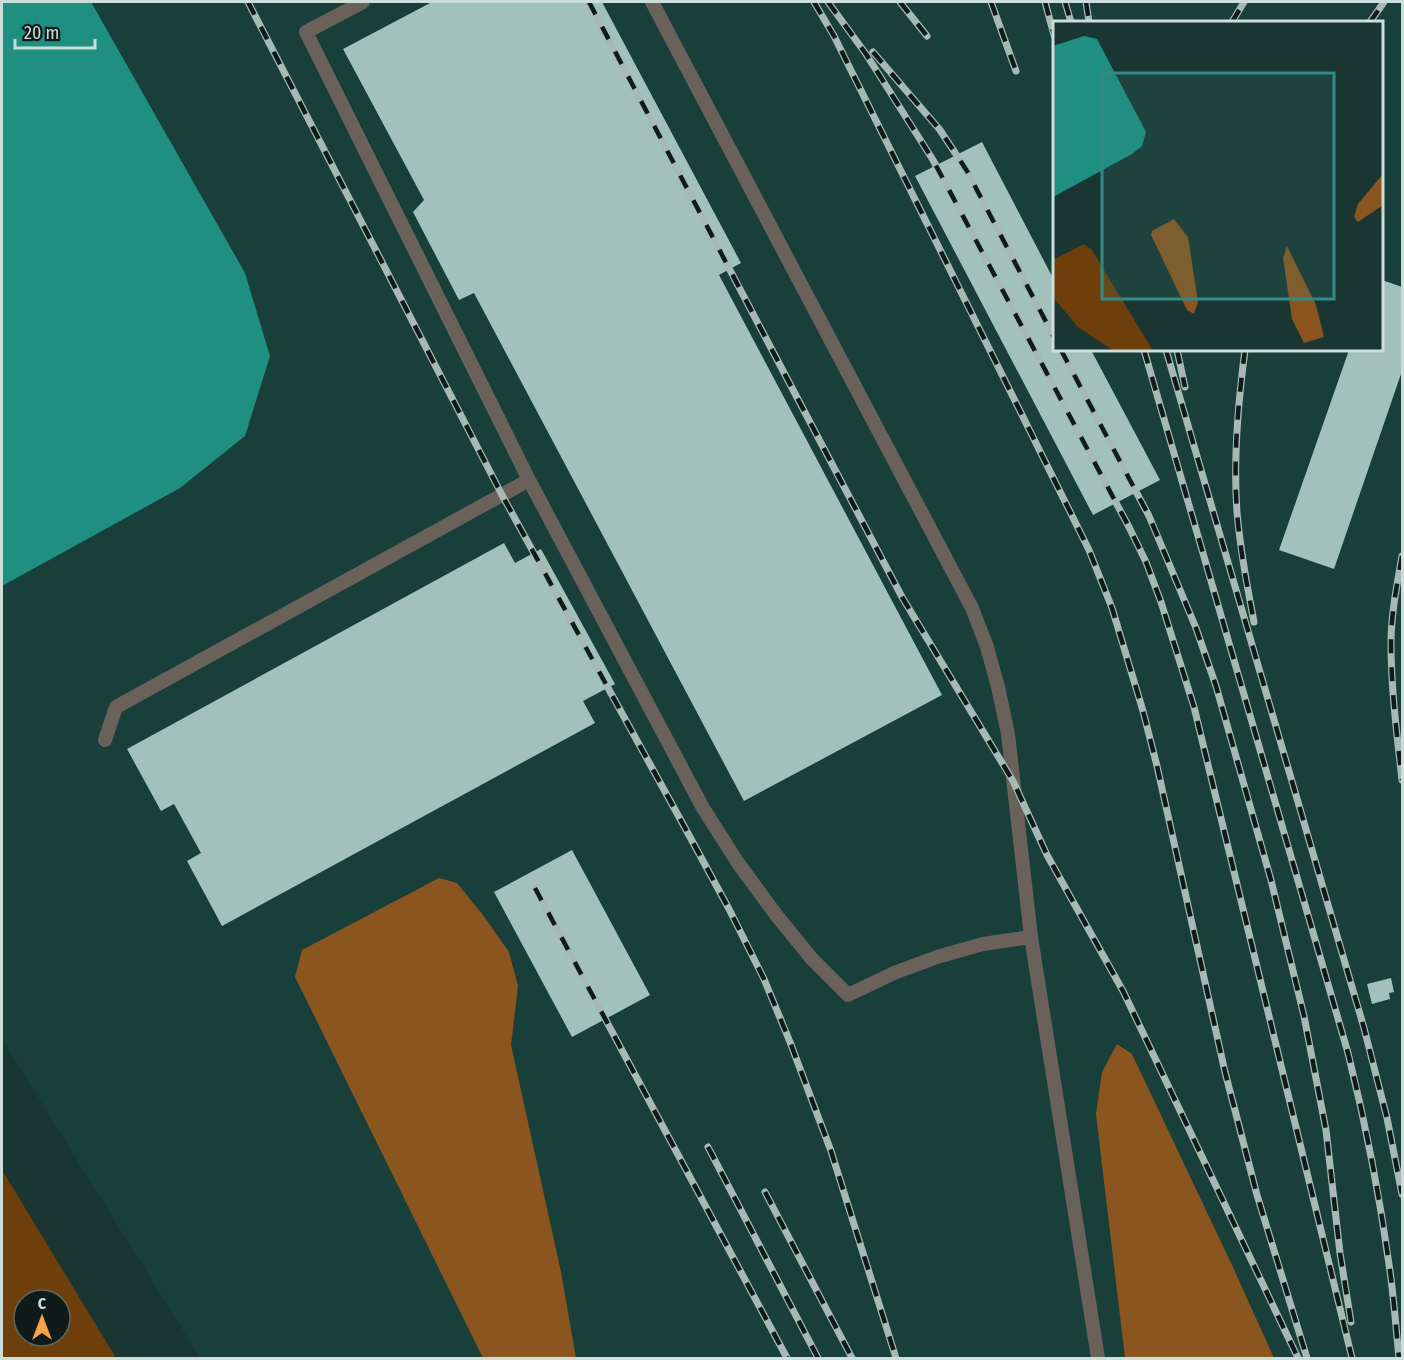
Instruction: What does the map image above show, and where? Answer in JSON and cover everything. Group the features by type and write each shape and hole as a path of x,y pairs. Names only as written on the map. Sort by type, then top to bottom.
{"lane":[{"path":"363,2 306,32 529,480 703,808 738,863 777,916 813,959 848,995 894,973 937,957 983,944 1031,937"},
{"path":"652,2 972,608 987,647 1008,734 1031,937 1098,1359"},
{"path":"105,740 116,707 529,480"}],"shaded area":[{"path":"2,2 1402,2 1402,1358 200,1358 2,1039"},
{"path":"2,2 91,2 245,273 270,356 245,436 180,488 2,586"},
{"path":"439,878 457,883 509,952 518,986 511,1045 561,1272 576,1358 483,1358 295,977 302,950"},
{"path":"1117,1044 1132,1054 1274,1358 1125,1358 1096,1114 1102,1072"},
{"path":"2,1170 116,1358 2,1358"}],"building":[{"path":"432,2 602,2 741,263 719,275 942,695 744,801 474,293 459,300 413,212 424,200 343,49"},
{"path":"982,142 1053,278 1053,351 1092,351 1160,480 1093,515 915,176"},
{"path":"1383,280 1402,287 1402,371 1334,569 1279,550 1349,351 1383,351"},
{"path":"504,543 515,563 541,549 615,684 583,701 595,723 222,926 187,861 201,853 174,804 161,811 127,749"},
{"path":"572,850 650,995 572,1037 494,892"},
{"path":"1391,978 1394,992 1389,993 1390,999 1372,1004 1367,984"}],"railway":[{"path":"248,2 502,495 729,909 764,979 831,1151 896,1358"},
{"path":"589,2 902,597 1013,781 1047,855 1123,991 1298,1358"},
{"path":"814,2 834,36 1089,550 1112,608 1157,766 1225,1072 1257,1195 1307,1358"},
{"path":"828,2 866,54 933,160 1146,562 1194,707 1352,1358"},
{"path":"900,2 927,36"},
{"path":"991,2 1016,71"},
{"path":"1045,2 1053,31"},
{"path":"1065,2 1071,21"},
{"path":"1086,2 1089,21"},
{"path":"1233,21 1244,2"},
{"path":"1371,21 1384,2"},
{"path":"873,52 940,130 967,171 1053,335"},
{"path":"1062,351 1149,516 1196,628 1216,686 1271,880 1304,1016 1326,1130 1340,1253 1351,1322"},
{"path":"1144,351 1348,1053 1367,1134 1382,1216 1399,1358"},
{"path":"1166,351 1364,1028 1387,1118 1402,1194"},
{"path":"1177,351 1185,387"},
{"path":"1245,351 1237,431 1236,492 1238,526 1254,622"},
{"path":"1402,556 1391,632 1393,695 1402,780"},
{"path":"535,888 787,1358"},
{"path":"708,1147 818,1358"},
{"path":"765,1192 852,1358"}]}
